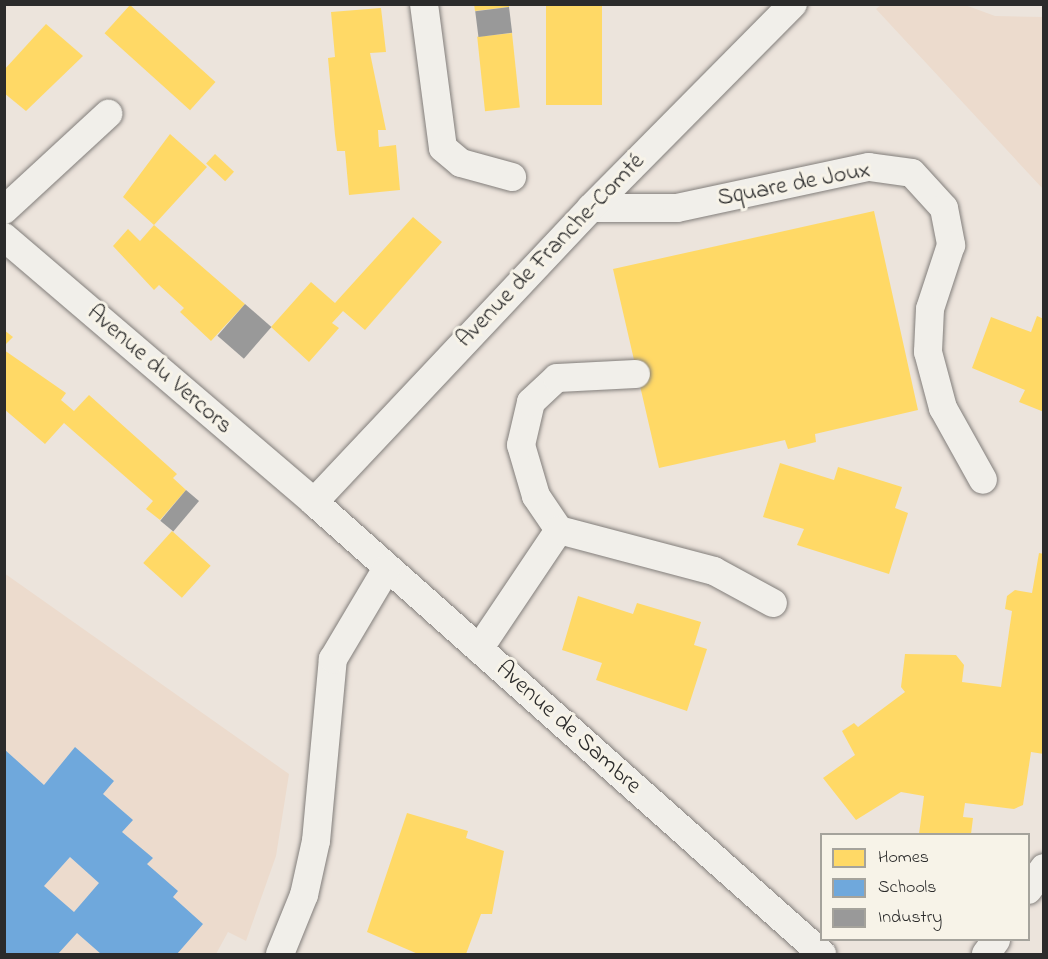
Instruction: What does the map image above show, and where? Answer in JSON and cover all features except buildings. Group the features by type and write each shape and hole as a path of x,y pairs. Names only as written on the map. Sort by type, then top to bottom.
{"street":[{"path":"424,4 443,148 461,164 512,177"},
{"name":"Avenue de Franche-Comté","path":"314,502 591,208 793,4"},
{"path":"4,210 108,114"},
{"name":"Square de Joux","path":"591,208 677,208 869,167 912,173 944,208 951,245 930,309 928,352 943,408 983,480"},
{"name":"Avenue du Vercors","path":"4,237 314,502"},
{"path":"636,374 557,378 531,402 521,445 536,496 559,530 714,571 772,603"},
{"name":"Avenue de Sambre","path":"314,502 822,954"},
{"path":"479,649 559,530"},
{"path":"280,954 304,895 316,841 333,659 387,568"},
{"path":"1030,888 1044,867"},
{"path":"986,954 995,941"}],"shaded area":[{"path":"881,5 965,5 995,16 1043,17 1043,189 876,9"},
{"path":"4,573 289,774 276,856 246,941 228,932 216,954 5,954"}]}
